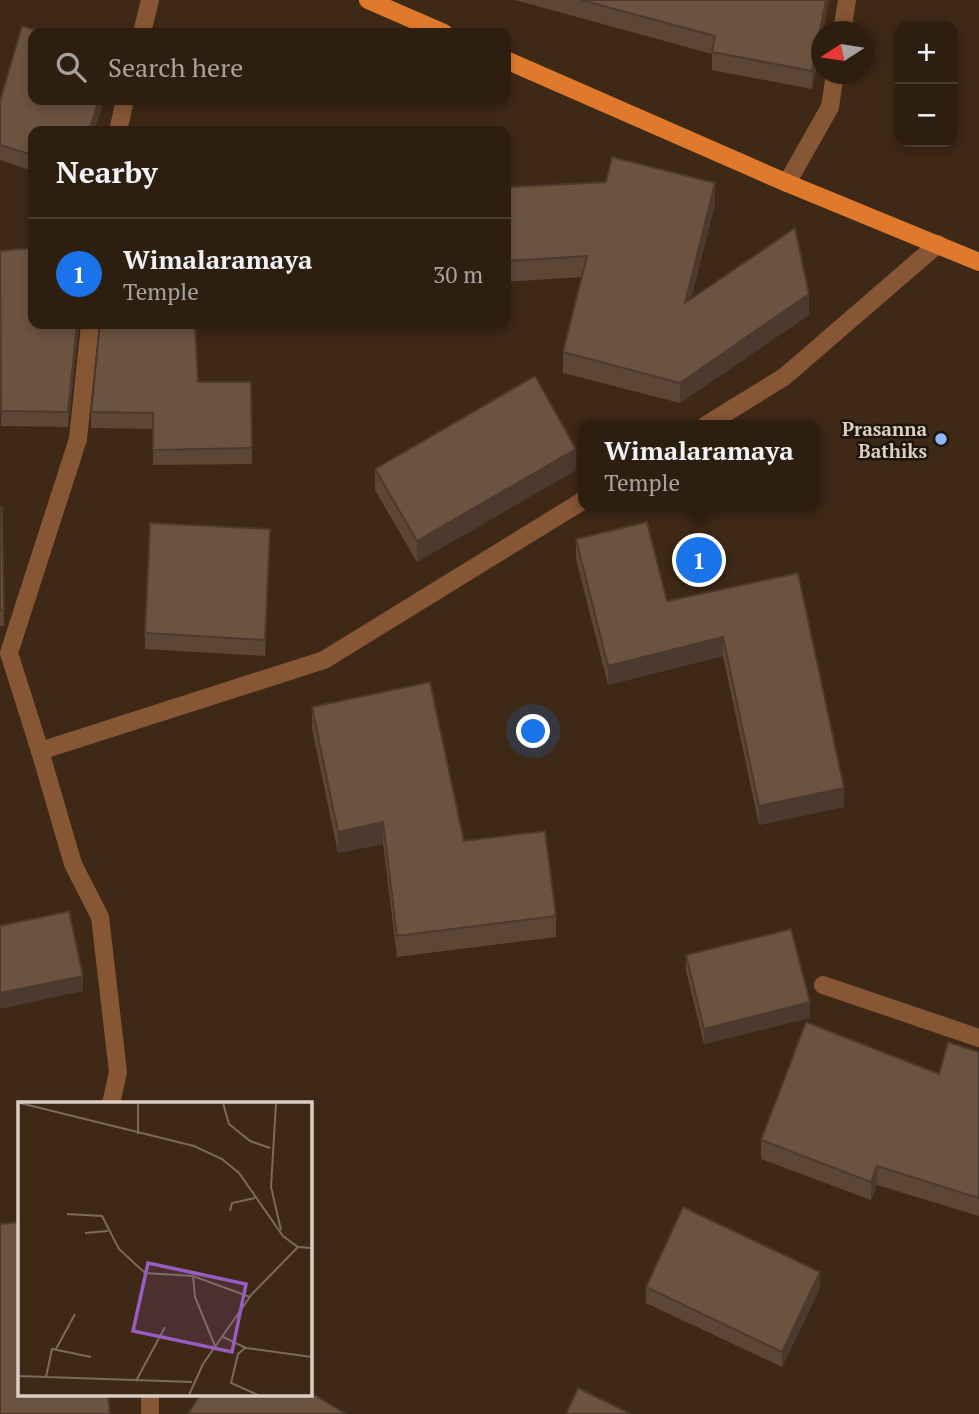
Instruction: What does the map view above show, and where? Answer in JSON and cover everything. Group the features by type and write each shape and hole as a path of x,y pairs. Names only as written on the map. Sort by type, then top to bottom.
{"main road":[{"path":"368,0 432,28"},
{"path":"511,62 787,183 979,261"}],"street":[{"path":"143,28 150,0"},
{"path":"844,21 847,0"},
{"path":"787,183 830,107 833,84"},
{"path":"119,126 124,105"},
{"path":"714,420 784,377 937,244"},
{"path":"89,329 78,439 9,653 73,864 100,917 118,1072 111,1102"},
{"path":"40,751 324,660 578,503"},
{"path":"823,985 979,1038"},
{"path":"150,1396 150,1414"}],"building":[{"path":"581,0 826,0 822,21 811,21 811,71 712,52 715,36"},
{"path":"22,26 28,28 28,105 97,105 91,126 28,126 28,153 0,145 0,101"},
{"path":"612,157 715,183 685,303 795,228 809,294 680,383 563,352 587,256 511,261 511,187 606,182"},
{"path":"28,249 28,329 76,329 68,412 1,411 0,251"},
{"path":"99,329 195,329 198,382 251,382 252,448 153,450 153,413 91,412"},
{"path":"535,376 576,449 417,541 375,469"},
{"path":"2,507 4,610 0,610"},
{"path":"647,522 667,601 798,573 844,788 759,806 723,637 608,666 576,539"},
{"path":"150,523 270,529 265,640 145,633"},
{"path":"430,682 464,841 545,831 556,916 397,936 383,822 338,832 312,707"},
{"path":"69,911 83,976 0,993 0,926"},
{"path":"791,929 810,1002 704,1029 686,955"},
{"path":"806,1022 939,1074 948,1042 979,1052 979,1198 877,1166 871,1182 761,1140"},
{"path":"683,1207 820,1272 782,1352 646,1287"},
{"path":"18,1222 18,1396 108,1396 110,1414 0,1414 0,1224"},
{"path":"578,1388 631,1414 566,1414"},
{"path":"312,1393 346,1414 188,1414 199,1396 312,1396"}],"place":[{"name":"Prasanna Bathiks","path":"941,439"},
{"name":"Wimalaramaya","path":"699,560"}]}
